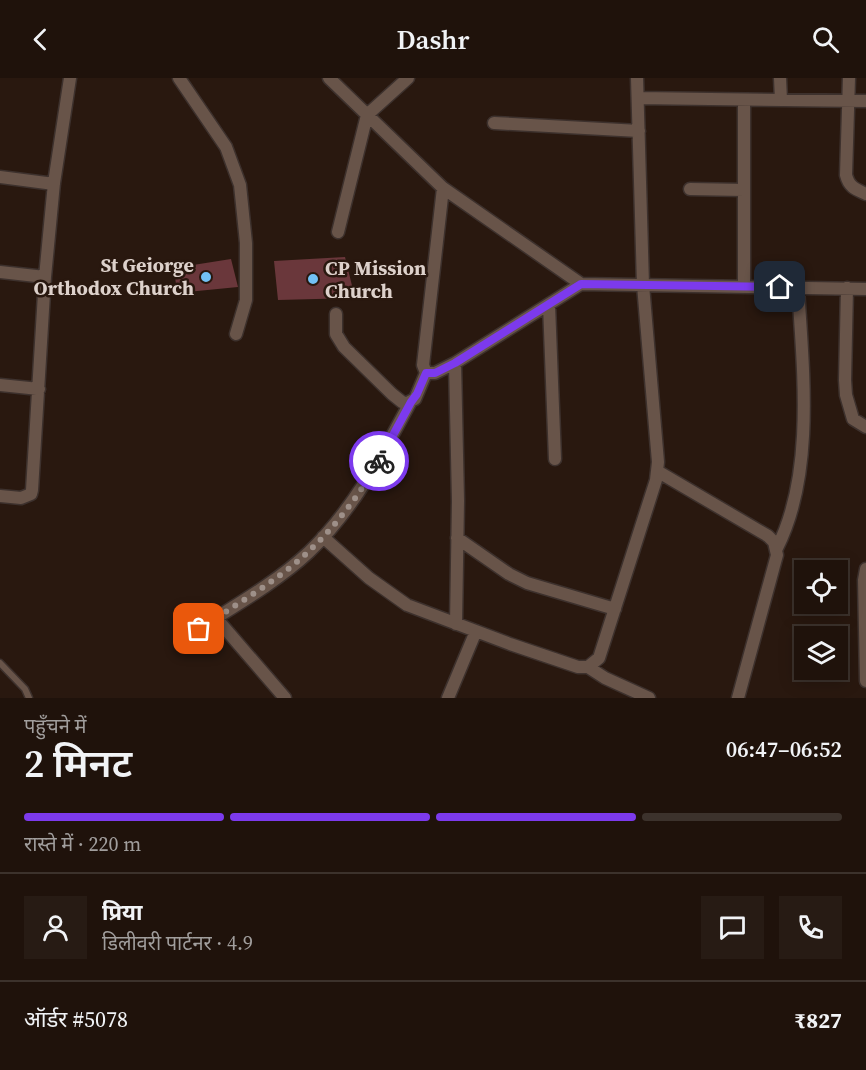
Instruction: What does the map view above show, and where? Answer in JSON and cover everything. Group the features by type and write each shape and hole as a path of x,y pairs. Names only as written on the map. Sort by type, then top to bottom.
{"street":[{"path":"0,496 21,498 31,494 35,461 45,277 54,184 70,78"},
{"path":"179,78 226,147 240,185 246,243 246,300 236,334"},
{"path":"329,78 443,188 581,284"},
{"path":"338,232 368,115 408,78"},
{"path":"588,667 599,658 657,471 643,285 637,78"},
{"path":"780,78 781,100"},
{"path":"849,78 846,175 851,187 866,194"},
{"path":"638,98 866,101"},
{"path":"744,100 744,287"},
{"path":"494,123 639,131"},
{"path":"0,177 54,184"},
{"path":"182,640 272,580 323,537 359,493 417,394 426,373 423,365 443,188"},
{"path":"690,189 744,190"},
{"path":"0,272 45,277"},
{"path":"426,373 435,373 455,363 581,284 866,289"},
{"path":"738,698 777,548 794,505 805,394 798,288"},
{"path":"847,288 846,395 853,419 866,427"},
{"path":"549,304 555,459"},
{"path":"336,314 336,334 344,346 392,394 402,402 411,402"},
{"path":"455,363 458,538 456,624"},
{"path":"0,385 39,389"},
{"path":"657,471 768,536 777,548"},
{"path":"323,537 394,597 407,605 578,667 588,667 611,681 649,698"},
{"path":"458,538 509,574 527,583 615,609"},
{"path":"866,569 864,580 866,681"},
{"path":"216,618 285,698"},
{"path":"448,698 476,631"}],"lane":[{"path":"0,663 25,689 29,698"}],"building":[{"name":"CP Mission Church","path":"345,257 355,298 278,300 274,261"},
{"name":"St Geiorge Orthodox Church","path":"231,259 238,287 177,293 174,268"}],"way so far":[{"path":"199,629 272,580 308,552 333,526 359,493 379,461"}],"place":[{"name":"St Geiorge Orthodox Church","path":"206,277"},
{"name":"CP Mission Church","path":"313,279"}],"route":[{"path":"379,461 411,402 415,399 426,373 435,373 455,363 581,284 780,287"}]}
